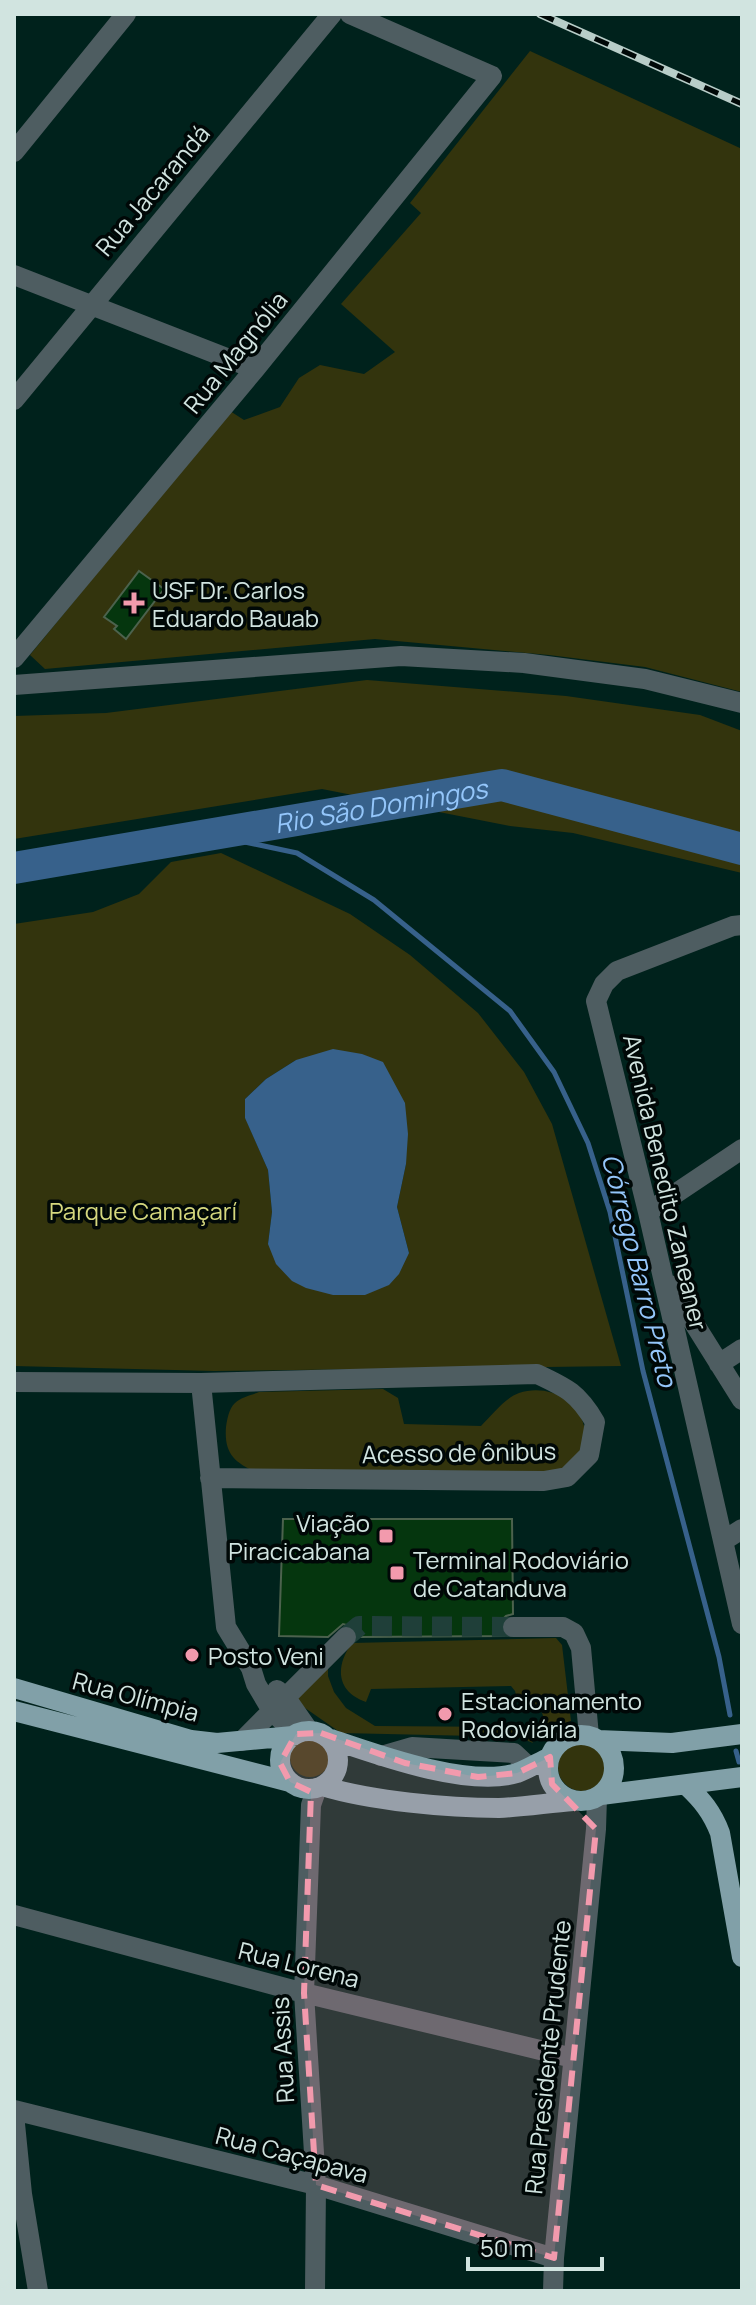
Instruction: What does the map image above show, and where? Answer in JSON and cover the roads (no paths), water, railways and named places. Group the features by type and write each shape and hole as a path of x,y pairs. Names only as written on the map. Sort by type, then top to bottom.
{"main road":[{"name":"Rua Olímpia","path":"14,1688 191,1740 217,1743 299,1733"},
{"name":"Rua Olímpia","path":"14,1711 309,1790 486,1807 574,1801"},
{"path":"331,1739 339,1760 331,1780 309,1790 283,1774 281,1753 285,1743 299,1733 321,1733 405,1763 478,1777 517,1773 550,1757"},
{"path":"594,1738 606,1745 614,1762 612,1781 590,1801 574,1801 557,1791 548,1766 560,1743 569,1738 594,1738 628,1739 672,1743 742,1734"},
{"path":"599,1796 742,1777"},
{"path":"686,1785 705,1803 720,1833 742,1957"}],"street":[{"path":"14,152 126,14"},
{"name":"Rua Jacarandá","path":"14,400 332,14"},
{"name":"Rua Magnólia","path":"14,658 255,369 492,76 350,14"},
{"path":"14,275 255,369"},
{"path":"14,685 401,656 524,663 645,679 742,703"},
{"name":"Avenida Benedito Zaneaner","path":"742,925 617,971 604,984 596,1001 648,1212 742,1624"},
{"path":"648,1212 742,1149"},
{"path":"662,1272 742,1400"},
{"path":"719,1364 742,1349"},
{"name":"Acesso de ônibus","path":"14,1382 201,1383 537,1374 563,1386 583,1402 595,1422 589,1455 567,1477 544,1481 210,1478"},
{"path":"201,1383 226,1627 251,1668 299,1733"},
{"path":"723,1541 742,1529"},
{"path":"513,1627 563,1627 574,1633 581,1648 594,1738"},
{"path":"242,1741 346,1637"},
{"name":"Rua Assis","path":"309,1790 304,1993 316,2185 315,2291"},
{"name":"Rua Presidente Prudente","path":"553,2291 599,1796"},
{"path":"574,1801 596,1829"},
{"name":"Rua Lorena","path":"14,1915 304,1993 573,2058"},
{"path":"14,2112 18,2195 38,2291"},
{"name":"Rua Caçapava","path":"14,2112 316,2185 554,2258"}],"water":[{"path":"333,1049 362,1054 383,1062 405,1103 408,1134 406,1164 397,1207 409,1253 399,1274 389,1285 365,1295 333,1295 306,1288 292,1281 276,1264 268,1244 272,1212 268,1170 245,1118 245,1099 266,1079 296,1060"}],"waterway":[{"name":"Rio São Domingos","path":"14,868 502,785 742,849"},
{"name":"Córrego Barro Preto","path":"207,834 297,853 374,900 510,1011 554,1072 588,1143 610,1212 643,1371 719,1657 730,1715"},
{"name":"Córrego Barro Preto","path":"736,1751 739,1762"}],"tunnel":[{"path":"346,1637 359,1626 513,1627"}],"railway":[{"path":"540,14 742,104"}],"place":[{"name":"USF Dr. Carlos Eduardo Bauab","path":"134,603"},
{"name":"Viação Piracicabana","path":"386,1536"},
{"name":"Terminal Rodoviário de Catanduva","path":"397,1573"},
{"name":"Posto Veni","path":"192,1655"},
{"name":"Estacionamento Rodoviária","path":"445,1714"}],"park label":[{"name":"Parque Camaçarí","path":"143,1210"}]}
